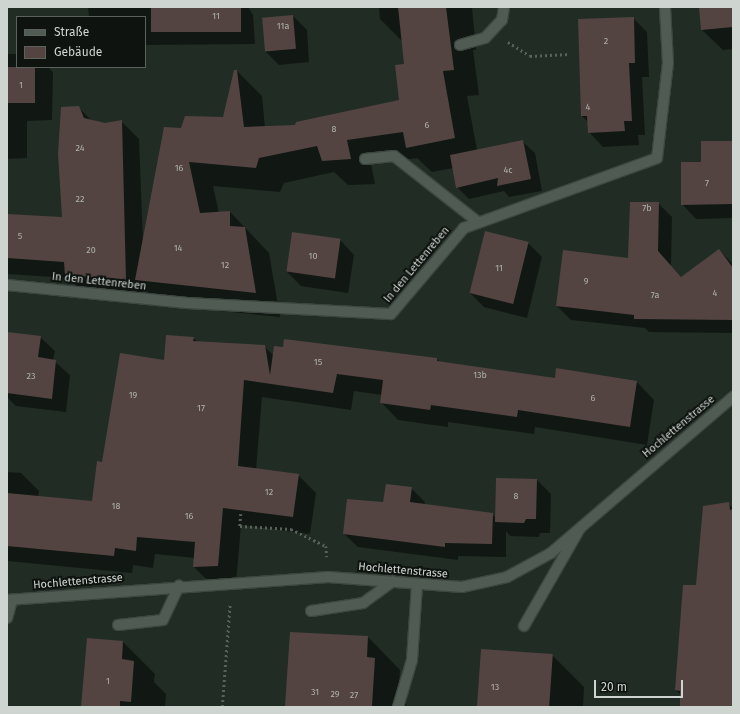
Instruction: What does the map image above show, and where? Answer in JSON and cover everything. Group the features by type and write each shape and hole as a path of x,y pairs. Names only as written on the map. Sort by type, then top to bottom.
{"street":[{"path":"460,45 485,38 502,20 504,7"},
{"name":"In den Lettenreben","path":"7,285 187,302 391,314 464,228 657,158 668,63 665,7"},
{"path":"365,159 394,156 478,222"},
{"name":"Hochlettenstrasse","path":"9,600 179,586 328,577 462,587 508,577 551,553 733,397"},
{"path":"524,626 581,526"},
{"path":"311,611 363,603 393,581"},
{"path":"398,707 412,660 417,584"},
{"path":"118,625 163,620 179,586"},
{"path":"7,618 9,600"}],"path":[{"path":"491,31 530,56 570,54"},
{"path":"241,514 240,526 291,529 326,546 328,577"},
{"path":"222,707 232,584"}],"building":[{"path":"151,7 241,7 241,32 151,32"},
{"path":"398,7 446,7 454,70 443,71 455,138 406,148 403,132 347,140 351,159 322,161 317,146 259,158 256,168 189,162 200,213 230,211 230,226 245,227 256,293 135,280 164,127 181,128 185,116 223,117 234,70 237,70 244,127 295,125 296,122 399,100 395,65 404,64"},
{"path":"699,7 733,7 733,27 701,30"},
{"path":"293,15 296,49 265,52 262,18"},
{"path":"634,17 635,63 629,63 632,121 624,121 625,131 588,133 587,116 581,116 578,19"},
{"path":"7,67 35,68 35,103 7,103"},
{"path":"79,106 84,118 105,123 122,120 126,280 65,275 64,262 7,258 7,214 62,217 58,154 61,107"},
{"path":"523,140 531,179 497,186 498,178 456,188 450,155"},
{"path":"701,141 733,141 733,204 681,205 681,162 701,162"},
{"path":"630,202 659,202 658,251 681,277 719,249 733,268 733,320 634,319 634,315 556,306 563,250 628,258"},
{"path":"485,231 529,242 513,304 470,293"},
{"path":"292,232 341,239 335,278 286,272"},
{"path":"7,332 41,336 38,357 56,360 52,399 7,393"},
{"path":"166,335 194,337 193,341 265,345 270,375 274,346 283,347 284,339 437,358 437,361 555,378 556,368 637,381 630,427 518,410 517,417 431,405 430,410 380,403 383,380 337,374 333,393 244,380 238,466 299,474 293,517 223,508 218,566 193,567 195,542 137,537 136,551 115,548 114,556 7,546 7,493 92,501 97,461 102,462 120,353 164,360"},
{"path":"496,478 537,479 536,519 526,519 524,523 495,522"},
{"path":"386,484 412,487 410,502 493,513 492,544 445,543 445,547 343,534 347,499 383,502"},
{"path":"729,502 730,510 733,509 733,707 680,707 680,691 675,690 683,585 696,585 703,506"},
{"path":"290,632 368,636 367,657 375,658 372,706 285,706"},
{"path":"87,638 123,641 122,659 134,661 131,702 120,701 120,707 81,707"},
{"path":"481,649 553,654 549,707 477,707"}]}
